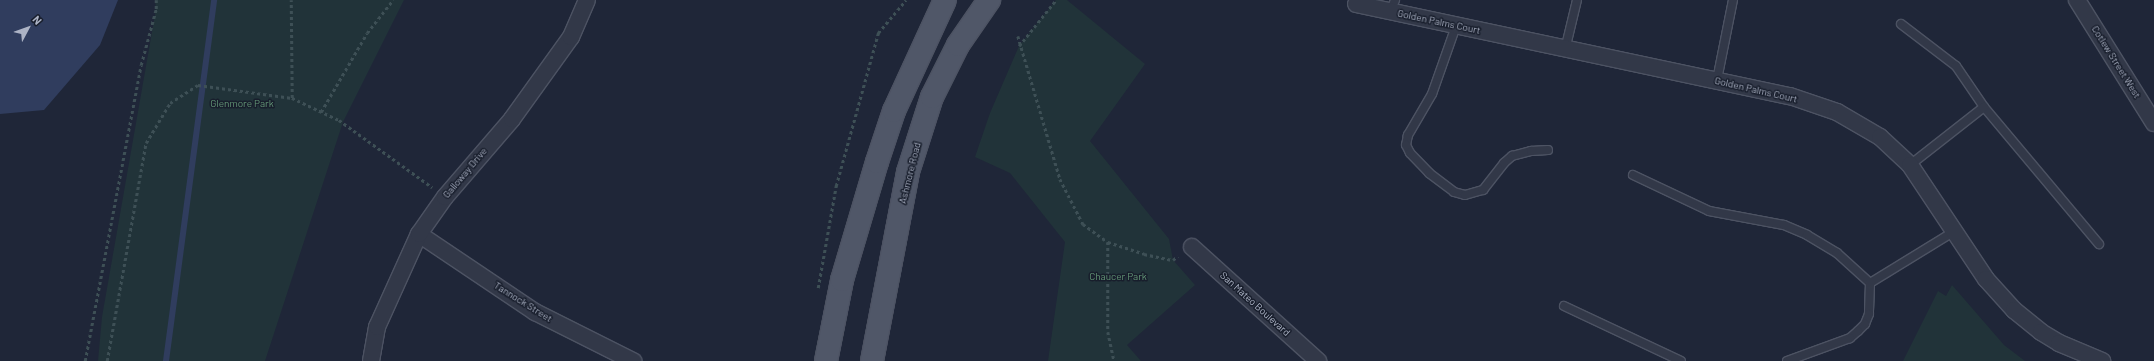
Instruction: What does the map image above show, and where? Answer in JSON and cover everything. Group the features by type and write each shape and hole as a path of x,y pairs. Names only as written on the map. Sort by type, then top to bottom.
{"main road":[{"path":"826,361 842,280 877,162 894,111 945,0"},
{"name":"Ashmore Road","path":"872,361 908,172 932,98 958,45 988,0"}],"street":[{"name":"Galloway Drive","path":"371,361 377,327 419,234 445,197 516,112 571,36 587,0"},
{"name":"Cotlew Street West","path":"2077,0 2150,106 2154,124"},
{"name":"Golden Palms Court","path":"1356,4 1392,6 1456,26 1790,96 1836,112 1880,137 1910,165 1986,279 2014,310 2059,343 2102,361"},
{"name":"Tannock Street","path":"419,234 535,312 633,361"},
{"name":"San Mateo Boulevard","path":"1192,246 1318,361"}],"lane":[{"path":"1565,50 1577,0"},
{"path":"1717,80 1733,0"},
{"path":"1901,24 1956,66 1984,107 2099,244"},
{"path":"1456,26 1432,94 1408,135 1406,145 1410,153 1449,188 1465,196 1483,190 1504,163 1512,156 1531,151 1548,150"},
{"path":"1910,165 1984,107"},
{"path":"1633,175 1709,211 1784,225 1807,235 1837,254 1870,283"},
{"path":"1870,283 1955,231"},
{"path":"1787,361 1850,338 1858,331 1865,324 1869,314 1870,283"},
{"path":"1564,306 1681,361"}],"path":[{"path":"85,361 141,65 156,9 156,0"},
{"path":"291,0 292,98"},
{"path":"321,112 367,33 393,0"},
{"path":"818,294 818,278 836,186 878,33 906,0"},
{"path":"1019,46 1056,0"},
{"path":"1018,36 1019,46 1030,74 1060,179 1083,224 1108,242 1144,254 1173,260 1192,246"},
{"path":"107,361 146,143 170,103 198,85 292,98 339,120 445,197"},
{"path":"1108,242 1108,332 1114,361"}],"green space":[{"name":"Glenmore Park","path":"155,0 404,0 343,122 265,361 98,361 102,317 156,9"},
{"name":"Chaucer Park","path":"1056,0 1067,0 1145,64 1090,141 1169,239 1173,260 1195,285 1127,345 1141,361 1048,361 1065,242 1010,173 975,157 990,113 1019,46"},
{"path":"1952,285 2004,345 2025,361 1903,361 1938,291 1946,296"}],"water":[{"path":"0,0 118,0 100,45 44,110 0,114"}],"waterway":[{"path":"166,361 214,0"}]}
